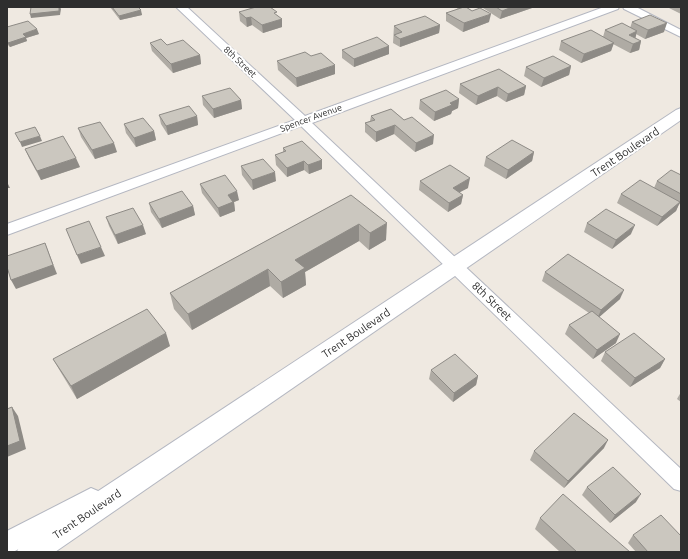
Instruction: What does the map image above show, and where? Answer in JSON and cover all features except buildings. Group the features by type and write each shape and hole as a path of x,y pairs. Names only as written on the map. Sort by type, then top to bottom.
{"street":[{"name":"8th Street","path":"181,7 301,119 681,482"},
{"name":"Spencer Avenue","path":"7,230 593,7"},
{"name":"Spencer Avenue","path":"7,222 614,7"},
{"path":"628,7 681,34"},
{"name":"Trent Boulevard","path":"31,552 681,113"},
{"path":"7,543 196,441"}]}
